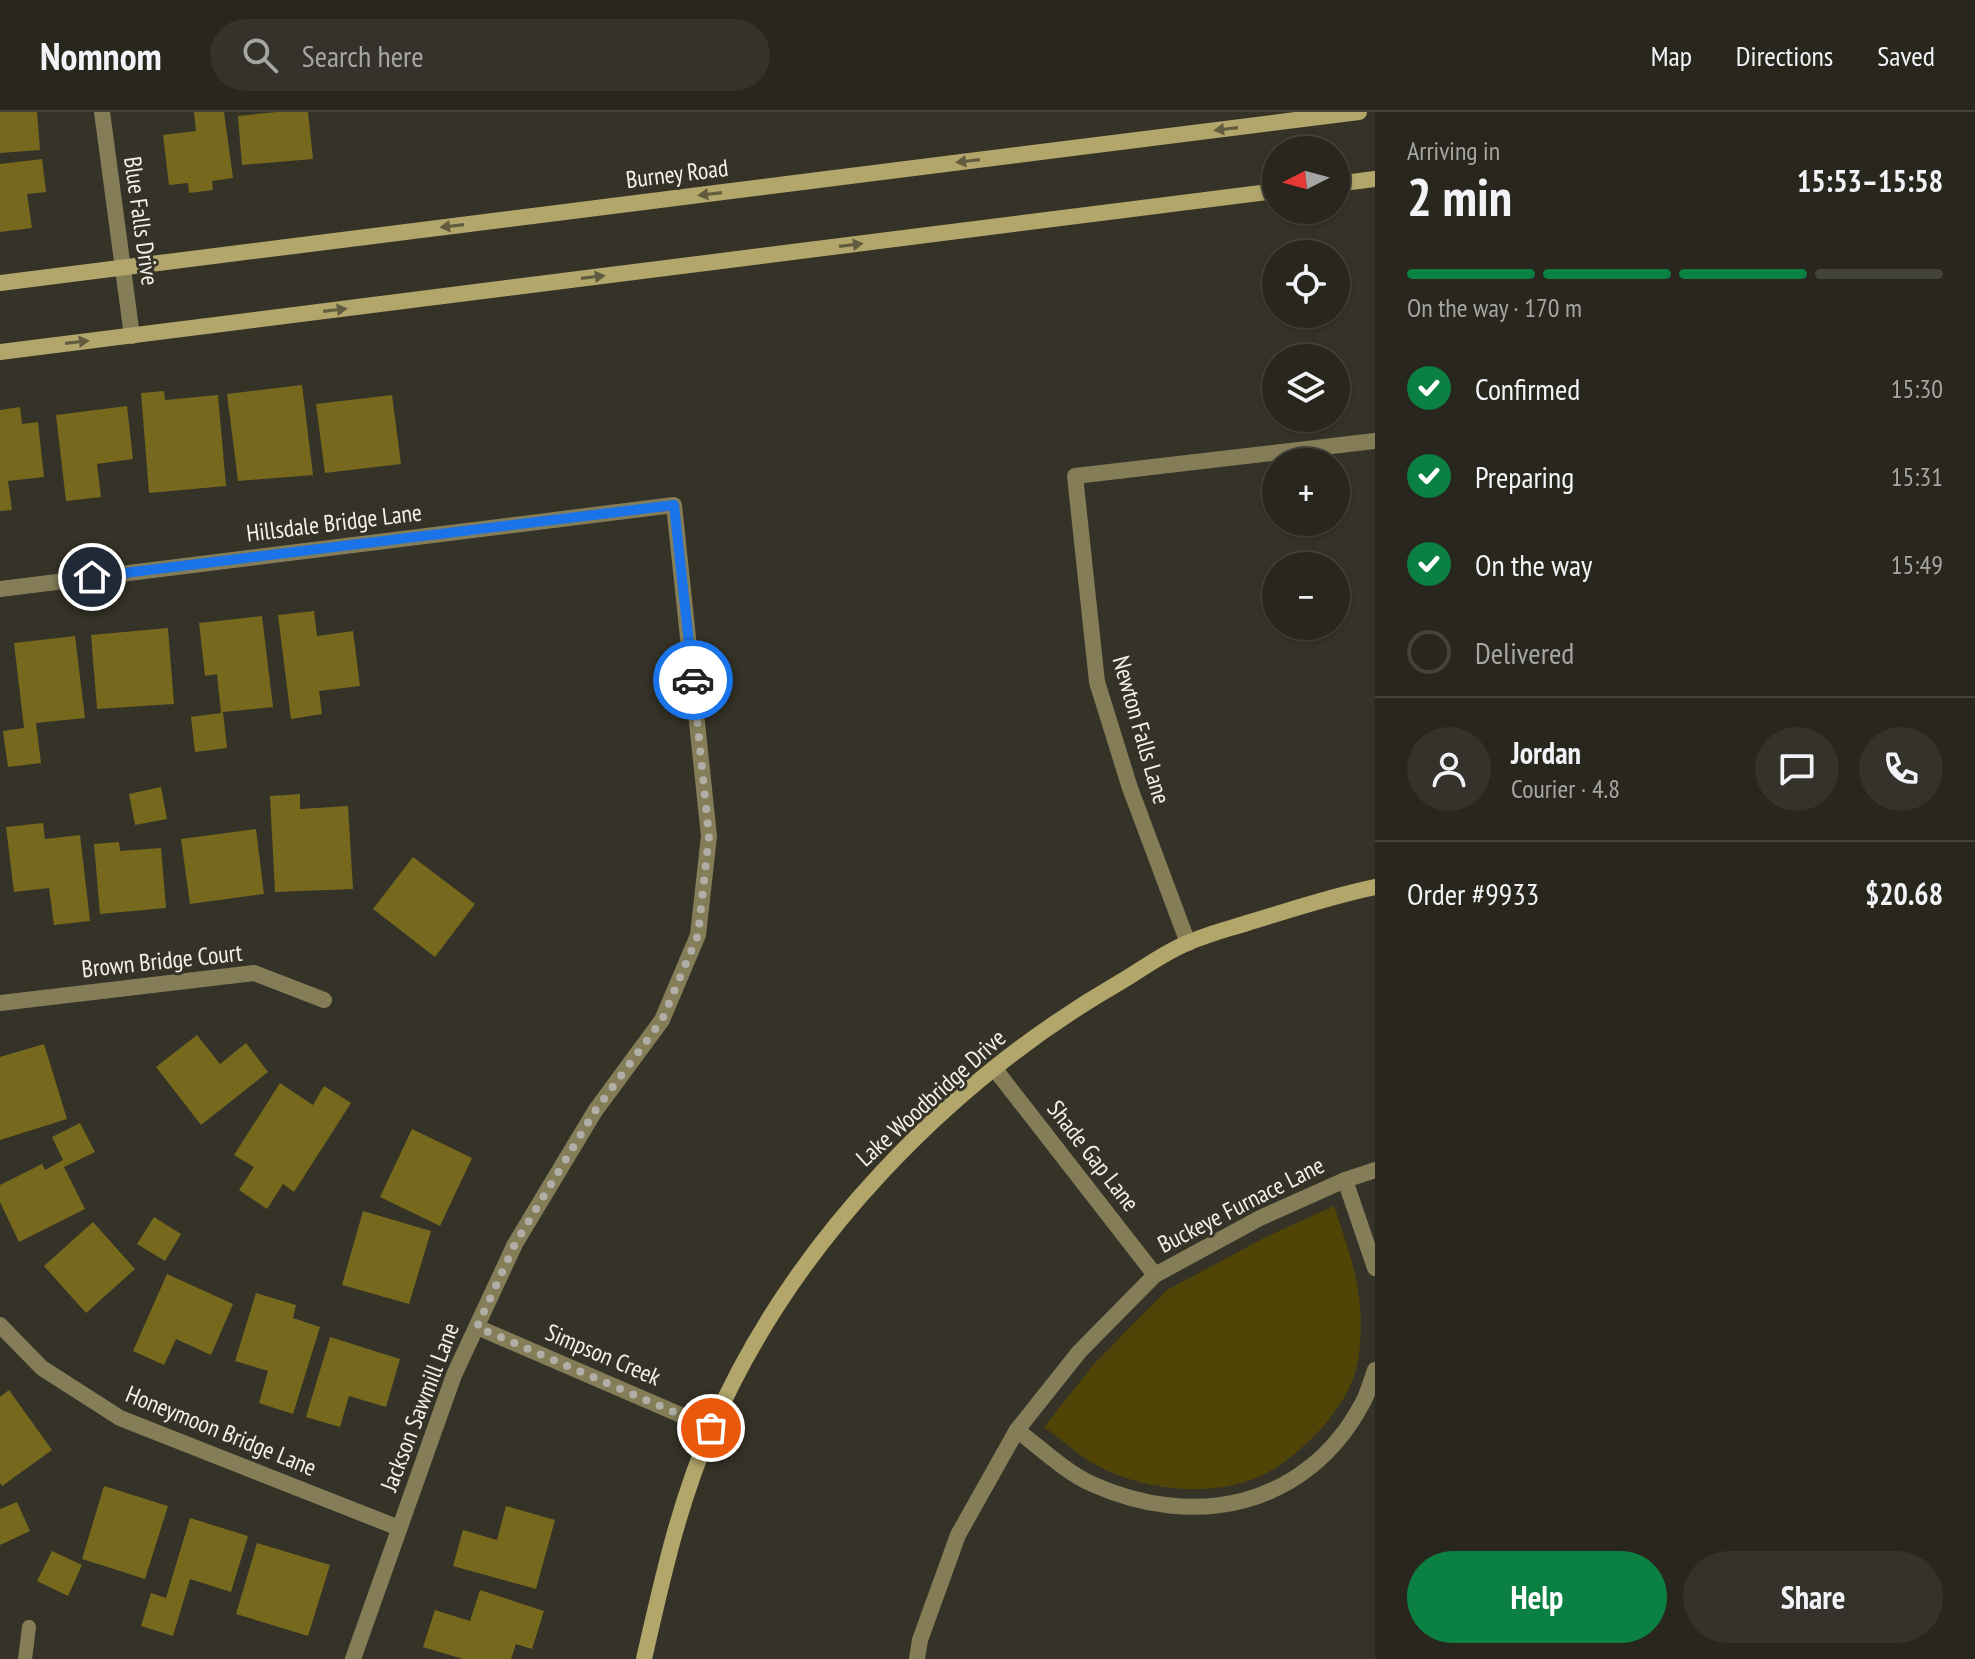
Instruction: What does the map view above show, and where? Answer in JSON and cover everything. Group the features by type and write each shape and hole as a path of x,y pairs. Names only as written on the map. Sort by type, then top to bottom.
{"street":[{"name":"Blue Falls Drive","path":"102,112 132,336"},
{"name":"Burney Road","path":"0,283 1359,112"},
{"path":"1350,182 1375,179"},
{"path":"0,352 1262,193"},
{"name":"Newton Falls Lane","path":"1188,943 1130,788 1097,682 1075,476 1375,441"},
{"name":"Hillsdale Bridge Lane","path":"0,589 674,505"},
{"name":"Jackson Sawmill Lane","path":"353,1659 454,1375 515,1244 587,1124 662,1020 698,935 709,836 674,505"},
{"name":"Lake Woodbridge Drive","path":"644,1659 673,1534 711,1428 751,1349 811,1253 888,1164 994,1068 1079,1005 1188,943 1329,897 1375,887"},
{"name":"Brown Bridge Court","path":"0,1003 254,973 324,1000"},
{"name":"Shade Gap Lane","path":"994,1068 1155,1275"},
{"name":"Buckeye Furnace Lane","path":"917,1659 920,1640 958,1535 1017,1430 1079,1352 1155,1275 1260,1218 1375,1170"},
{"path":"1345,1180 1375,1268"},
{"name":"Honeymoon Bridge Lane","path":"0,1325 42,1368 120,1418 399,1528"},
{"name":"Simpson Creek","path":"477,1327 711,1428"},
{"path":"1017,1430 1089,1483 1143,1503 1183,1507 1225,1505 1264,1496 1303,1473 1341,1436 1363,1403 1375,1370"}],"lane":[{"path":"25,1659 29,1627"}],"shaded area":[{"path":"1334,1206 1352,1261 1359,1296 1361,1333 1357,1366 1349,1389 1336,1410 1312,1438 1287,1460 1258,1477 1219,1488 1156,1486 1098,1466 1044,1427 1094,1364 1167,1290 1268,1236"}],"building":[{"path":"0,112 37,112 40,150 0,153"},
{"path":"194,112 224,112 233,178 212,181 213,190 189,193 188,183 169,185 163,135 196,131"},
{"path":"308,112 313,159 242,165 238,116"},
{"path":"42,159 46,192 27,194 32,228 0,232 0,164"},
{"path":"302,385 313,475 238,481 227,394"},
{"path":"164,391 165,400 218,395 226,486 149,493 141,393"},
{"path":"392,395 401,464 325,473 316,404"},
{"path":"127,406 133,459 97,464 101,497 66,501 56,415"},
{"path":"20,407 22,424 38,422 44,477 8,481 12,510 0,511 0,410"},
{"path":"314,611 317,636 353,631 360,686 319,691 322,714 291,719 278,615"},
{"path":"262,616 273,707 223,712 227,748 195,752 191,717 221,713 217,674 205,676 199,623"},
{"path":"168,628 174,704 97,709 91,635"},
{"path":"75,636 85,718 36,723 41,763 8,767 3,731 24,728 14,643"},
{"path":"161,787 167,819 135,825 129,794"},
{"path":"300,794 300,809 348,806 353,889 275,892 270,796"},
{"path":"43,823 45,839 80,835 90,921 54,925 49,888 14,892 6,827"},
{"path":"256,829 264,894 190,904 181,839"},
{"path":"119,842 120,851 161,848 166,908 100,914 94,844"},
{"path":"413,857 475,904 435,957 373,909"},
{"path":"197,1035 220,1064 246,1043 268,1072 201,1125 156,1067"},
{"path":"44,1044 67,1119 0,1140 0,1057"},
{"path":"280,1083 313,1105 324,1086 351,1103 294,1192 283,1184 267,1209 239,1190 254,1167 234,1155"},
{"path":"80,1123 95,1152 64,1167 85,1209 19,1242 0,1202 0,1185 42,1164 45,1170 63,1160 52,1137"},
{"path":"412,1129 472,1158 440,1226 380,1197"},
{"path":"363,1211 431,1231 409,1304 342,1285"},
{"path":"154,1217 181,1234 165,1261 137,1244"},
{"path":"93,1222 135,1269 86,1313 44,1266"},
{"path":"167,1274 233,1304 211,1355 176,1339 164,1365 133,1351"},
{"path":"256,1293 296,1305 293,1318 320,1327 293,1414 259,1403 268,1371 235,1361"},
{"path":"330,1337 400,1359 386,1407 349,1396 340,1427 306,1417"},
{"path":"9,1390 52,1450 2,1486 0,1397"},
{"path":"104,1486 168,1506 145,1579 82,1559"},
{"path":"17,1502 30,1531 0,1545 0,1509"},
{"path":"506,1506 555,1520 536,1589 453,1566 463,1530 497,1540"},
{"path":"190,1518 248,1536 231,1592 190,1579 173,1636 141,1626 151,1593 166,1598"},
{"path":"257,1543 330,1565 308,1636 236,1614"},
{"path":"52,1551 82,1565 68,1596 37,1581"},
{"path":"480,1590 544,1611 532,1649 516,1644 511,1659 463,1659 423,1647 435,1610 470,1621"}],"way so far":[{"path":"693,680 709,836 698,935 662,1020 595,1111 515,1244 477,1327 711,1428"}],"route":[{"path":"92,577 674,505 693,680"}]}
